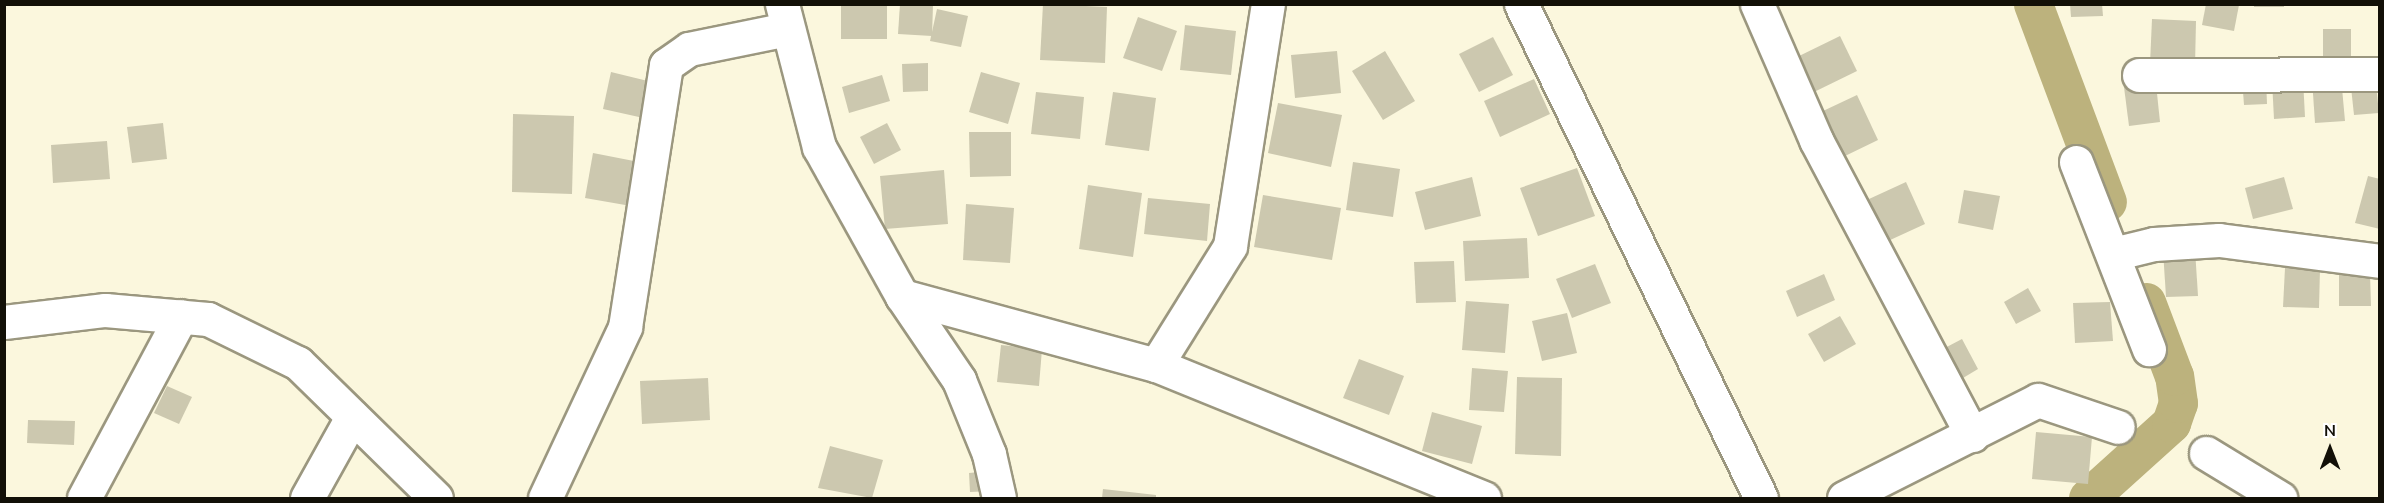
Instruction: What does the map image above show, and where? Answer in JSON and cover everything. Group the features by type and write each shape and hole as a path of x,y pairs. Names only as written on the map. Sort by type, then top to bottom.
{"street":[{"path":"1156,365 1230,246 1268,4"},
{"path":"1521,4 1761,498"},
{"path":"1758,4 1816,140 1972,435"},
{"path":"545,498 625,327 666,65 689,49 784,17 819,147 902,296 959,380 989,454 999,498"},
{"path":"2139,75 2379,74"},
{"path":"2076,162 2122,251 2149,349"},
{"path":"2122,251 2219,240 2379,261"},
{"path":"902,296 1156,365 1484,498"},
{"path":"4,322 105,309 208,319 298,363 436,498"},
{"path":"84,498 181,316"},
{"path":"1844,498 2038,400 2118,427"},
{"path":"307,498 352,417"},
{"path":"2206,453 2280,498"}],"building":[{"path":"841,4 887,4 887,39 841,39"},
{"path":"900,4 933,4 932,36 898,34"},
{"path":"1043,4 1107,7 1105,63 1040,60"},
{"path":"2070,4 2102,4 2103,16 2071,17"},
{"path":"2206,4 2239,5 2234,31 2202,25"},
{"path":"2254,4 2284,4 2284,7 2254,7"},
{"path":"937,9 968,16 961,47 930,41"},
{"path":"1138,17 1177,31 1162,71 1123,58"},
{"path":"2152,19 2196,21 2195,66 2150,64"},
{"path":"1185,25 1236,31 1231,75 1180,70"},
{"path":"2323,29 2351,29 2351,70 2323,70"},
{"path":"1840,36 1857,71 1812,93 1795,58"},
{"path":"1493,37 1513,75 1479,92 1459,54"},
{"path":"1337,51 1341,93 1295,98 1291,55"},
{"path":"1385,51 1415,101 1383,120 1352,71"},
{"path":"928,63 928,91 903,92 902,64"},
{"path":"611,72 656,83 648,119 603,109"},
{"path":"981,72 1020,83 1008,124 969,112"},
{"path":"882,75 890,101 849,113 842,87"},
{"path":"2375,75 2379,113 2354,115 2350,78"},
{"path":"2341,77 2345,121 2315,123 2312,79"},
{"path":"2242,78 2266,78 2267,104 2244,105"},
{"path":"1534,79 1550,114 1500,137 1484,101"},
{"path":"2303,79 2305,117 2274,119 2272,81"},
{"path":"2156,84 2160,122 2129,126 2124,87"},
{"path":"1036,92 1084,97 1080,139 1031,134"},
{"path":"1113,92 1156,98 1149,151 1105,145"},
{"path":"1857,95 1878,140 1845,156 1823,111"},
{"path":"1278,103 1342,115 1331,167 1268,153"},
{"path":"513,114 574,116 572,194 512,192"},
{"path":"163,123 167,159 132,163 127,127"},
{"path":"887,123 901,150 874,164 860,137"},
{"path":"969,132 1011,132 1011,176 970,177"},
{"path":"107,141 110,179 53,183 51,145"},
{"path":"593,153 639,162 631,206 585,198"},
{"path":"1353,162 1400,169 1393,217 1346,210"},
{"path":"1577,168 1595,216 1538,236 1520,188"},
{"path":"944,170 948,224 885,229 880,176"},
{"path":"2368,176 2380,179 2380,229 2355,223"},
{"path":"1472,177 1481,216 1425,230 1415,192"},
{"path":"2284,177 2293,209 2253,219 2245,188"},
{"path":"1906,182 1925,224 1888,241 1869,199"},
{"path":"1088,185 1142,193 1133,257 1079,249"},
{"path":"1964,190 2000,196 1993,230 1958,223"},
{"path":"1263,195 1341,208 1332,260 1254,247"},
{"path":"1148,198 1210,204 1207,241 1144,234"},
{"path":"966,204 1014,208 1010,263 963,260"},
{"path":"1527,238 1529,278 1465,281 1463,241"},
{"path":"2195,249 2198,296 2166,297 2163,250"},
{"path":"1454,261 1456,302 1416,303 1414,262"},
{"path":"1595,264 1611,303 1572,318 1556,279"},
{"path":"2285,268 2320,269 2319,308 2283,307"},
{"path":"1824,274 1835,300 1797,317 1786,291"},
{"path":"2339,274 2370,274 2371,306 2339,306"},
{"path":"2028,288 2041,311 2016,324 2004,302"},
{"path":"1466,301 1509,304 1505,353 1462,350"},
{"path":"2110,302 2113,341 2075,343 2073,303"},
{"path":"1567,313 1577,353 1542,361 1532,321"},
{"path":"1840,316 1856,344 1824,362 1808,334"},
{"path":"1962,339 1978,369 1958,381 1941,350"},
{"path":"1001,345 1042,349 1039,386 997,382"},
{"path":"1359,359 1404,376 1389,415 1343,398"},
{"path":"1472,368 1508,371 1504,412 1469,410"},
{"path":"1517,377 1562,378 1561,456 1515,454"},
{"path":"708,378 710,420 642,424 640,381"},
{"path":"167,386 192,397 179,424 154,413"},
{"path":"1432,412 1482,426 1472,464 1422,451"},
{"path":"28,420 75,421 74,445 27,443"},
{"path":"2036,432 2092,437 2088,484 2032,479"},
{"path":"830,446 883,460 872,498 818,488"},
{"path":"990,471 992,491 970,492 969,473"},
{"path":"1103,489 1156,495 1156,498 1102,498"}],"waterway":[{"path":"2033,4 2107,202"},
{"path":"2088,498 2171,423 2178,403 2174,376 2146,302"}]}
